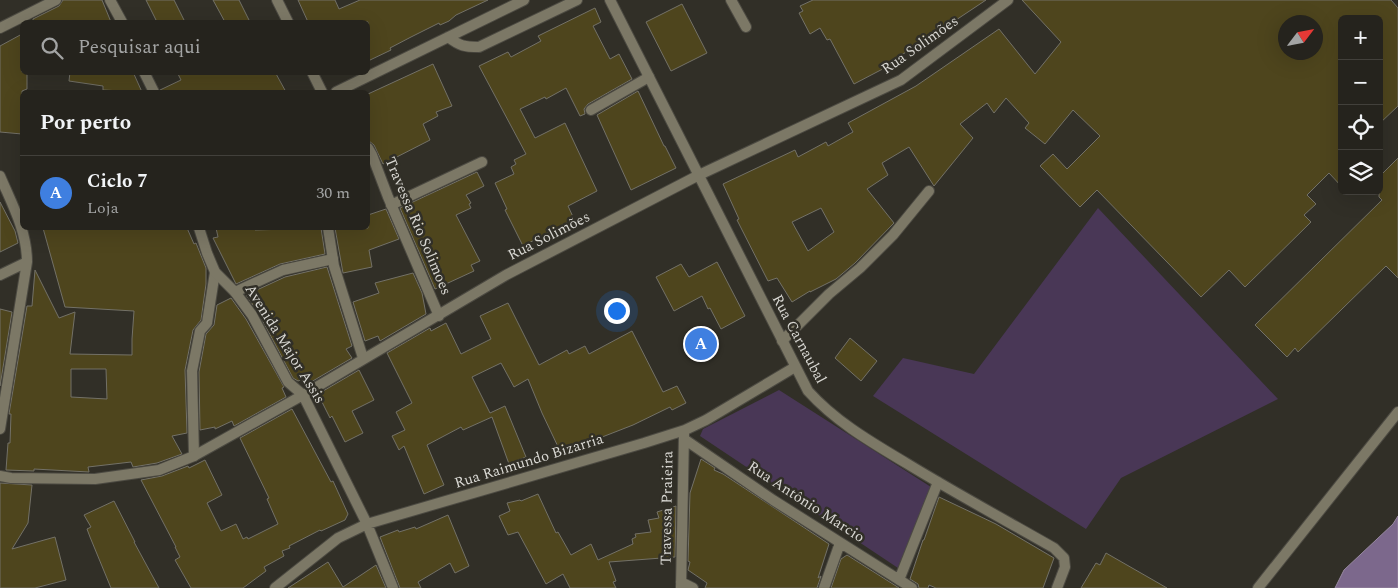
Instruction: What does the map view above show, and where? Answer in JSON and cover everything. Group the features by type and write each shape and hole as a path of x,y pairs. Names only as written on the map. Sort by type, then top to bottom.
{"street":[{"path":"0,28 56,0"},
{"path":"110,0 121,20"},
{"path":"276,0 287,20"},
{"path":"344,90 448,36 524,0"},
{"path":"448,36 458,45 479,47 577,0"},
{"name":"Rua Carnaubal","path":"610,0 808,392 824,409 865,438 1054,548 1064,558 1065,567 1057,588"},
{"path":"731,0 746,26"},
{"name":"Rua Solimões","path":"0,476 11,478 96,479 159,470 194,456 303,395 506,275 699,175 901,80 1007,1"},
{"path":"146,75 153,90"},
{"path":"314,75 321,90"},
{"path":"592,110 649,77"},
{"name":"Travessa Rio Solimoes","path":"370,152 439,316"},
{"path":"391,205 482,162"},
{"path":"0,176 20,223"},
{"path":"782,340 893,235 929,191"},
{"path":"0,430 27,262 27,248 23,230"},
{"name":"Avenida Major Assis","path":"200,230 215,272 236,292 252,316 288,382 303,395 366,524 393,588"},
{"path":"328,230 333,259 363,358"},
{"path":"236,292 283,270 333,259"},
{"path":"0,275 27,262"},
{"path":"194,456 192,372 200,331 207,323 215,272"},
{"name":"Rua Raimundo Bizarria","path":"275,588 338,538 366,524 636,446 684,434 795,367"},
{"path":"1258,588 1398,412"},
{"name":"Rua Antônio Marcio","path":"684,434 840,542 912,588"},
{"name":"Travessa Praieira","path":"680,585 684,434"},
{"path":"899,580 938,482"},
{"path":"824,588 840,542"},
{"path":"680,585 693,588"}],"shaded area":[{"path":"1098,208 1278,399 1121,478 1086,529 873,396 903,358 974,374"},
{"path":"779,390 931,487 901,570 700,436 703,429"},
{"path":"1398,516 1398,588 1335,588 1344,570 1393,524"}],"building":[{"path":"63,0 102,0 110,20 33,20 59,6"},
{"path":"146,0 174,0 184,20 156,20"},
{"path":"213,0 239,0 249,20 224,20"},
{"path":"298,0 335,0 339,9 360,0 488,0 456,15 449,21 440,25 439,23 411,37 390,48 391,50 370,60 370,20 307,20"},
{"path":"813,0 986,0 950,24 952,29 929,42 927,39 895,59 896,62 854,84 830,39 827,40 820,28 810,34 799,13 803,11 800,6"},
{"path":"1022,0 1391,0 1398,8 1398,106 1383,120 1383,15 1338,15 1338,183 1329,173 1307,195 1316,204 1304,215 1311,222 1245,287 1229,270 1201,297 1097,190 1080,207 1040,166 1053,154 1067,169 1100,136 1073,110 1045,144 1025,128 1029,123 1006,98 994,113 987,103 960,124 973,138 934,186 909,147 882,163 888,175 867,189 894,223 855,263 836,279 792,302 777,278 768,281 737,220 739,219 723,184 795,150 798,157 826,142 828,146 853,132 848,123 916,86 999,29 1035,74 1061,42","holes":["821,208 834,232 808,251 792,222"]},
{"path":"682,4 707,53 671,71 646,22"},
{"path":"595,8 601,22 593,26 610,59 619,54 632,79 588,104 584,109 585,114 580,116 566,88 546,99 545,97 520,109 535,138 565,123 597,191 568,206 574,219 523,246 505,210 507,209 495,183 514,174 511,167 516,164 514,160 526,154 479,66 508,52 511,57 541,41 538,36"},
{"path":"20,35 20,75 27,75 27,89 20,90 20,134 0,132 0,46"},
{"path":"433,64 452,106 436,112 438,116 423,124 430,140 383,164 374,145 370,142 370,93"},
{"path":"70,75 134,75 141,90 103,90 103,86 69,81"},
{"path":"178,75 277,75 285,90 160,90 181,80"},
{"path":"638,91 676,168 631,190 597,115"},
{"path":"1398,158 1398,278 1386,266 1298,352 1295,348 1287,357 1255,325 1382,200 1379,195 1383,195 1383,173"},
{"path":"477,172 484,186 466,195 471,203 469,204 471,208 456,215 480,261 471,265 474,271 435,289 400,208"},
{"path":"0,202 15,231 18,243 0,252"},
{"path":"386,209 399,239 369,250 372,267 343,273 335,230 370,230 370,214"},
{"path":"44,230 188,230 194,244 196,243 206,268 206,284 201,320 193,330 185,370 187,433 172,436 182,454 157,463 133,467 131,462 88,467 89,472 34,469 34,471 6,470 8,443 10,443 11,414 9,414 27,306 32,306 35,270 59,318 75,312 70,354 132,355 134,311 65,307","holes":["71,369 106,369 107,399 71,397"]},
{"path":"216,230 321,230 325,254 280,264 236,284 213,238 218,237"},
{"path":"717,262 745,316 721,329 702,296 674,311 656,277 681,264 689,277"},
{"path":"327,267 352,346 346,349 352,358 311,382 308,377 298,381 293,378 258,312 246,295 285,277"},
{"path":"413,273 422,293 426,314 380,341 378,336 365,341 353,302 379,293 375,283"},
{"path":"231,298 246,319 284,387 282,388 286,397 234,426 232,421 215,429 215,427 200,430 199,372 206,334 214,325 217,305"},
{"path":"508,303 539,365 567,350 569,354 585,346 589,354 632,331 663,392 677,386 686,403 672,410 670,407 633,425 561,453 528,379 514,387 501,363 472,377 490,413 505,406 526,457 509,464 492,417 463,430 461,427 427,445 444,485 424,494 404,446 399,450 392,436 405,430 396,412 412,403 387,353 430,328 431,331 446,323 461,354 491,339 480,316"},
{"path":"0,309 12,312 0,386"},
{"path":"850,338 877,361 861,381 835,358"},
{"path":"359,370 374,400 352,411 363,433 345,442 318,394"},
{"path":"292,409 331,482 333,481 348,514 345,520 289,546 290,548 282,551 284,556 264,567 266,571 243,588 191,588 175,560 180,557 176,547 141,480 162,476 188,466 189,468 205,460 222,495 207,503 221,531 236,524 243,539 247,537 248,539 278,524 267,499 269,498 240,438"},
{"path":"701,459 715,468 714,470 723,474 829,544 818,578 821,576 817,588 705,588 707,583 688,570 690,562 688,561 690,493"},
{"path":"0,483 32,485 28,523 12,549 55,537 66,580 35,588 0,588"},
{"path":"538,494 556,533 558,532 571,555 591,544 598,560 633,544 632,539 636,537 635,534 651,532 648,520 659,518 657,512 676,506 675,557 609,562 616,581 613,582 616,588 570,588 563,574 546,584 518,532 508,535 499,516 510,511 507,503 521,501"},
{"path":"939,497 996,524 1054,558 1043,588 936,588 929,585 928,588 919,588 918,584 910,579"},
{"path":"114,501 159,588 111,588 87,529 91,527 84,515"},
{"path":"448,515 469,566 455,573 450,563 418,582 421,588 400,588 380,537 398,530 399,532 415,527 416,529"},
{"path":"1106,553 1167,588 1081,588 1096,563 1100,565"},
{"path":"847,555 899,588 831,588 841,559"},
{"path":"328,562 343,587 376,565 386,588 288,588"}],"place":[{"name":"Ciclo 7","path":"701,344"}]}
